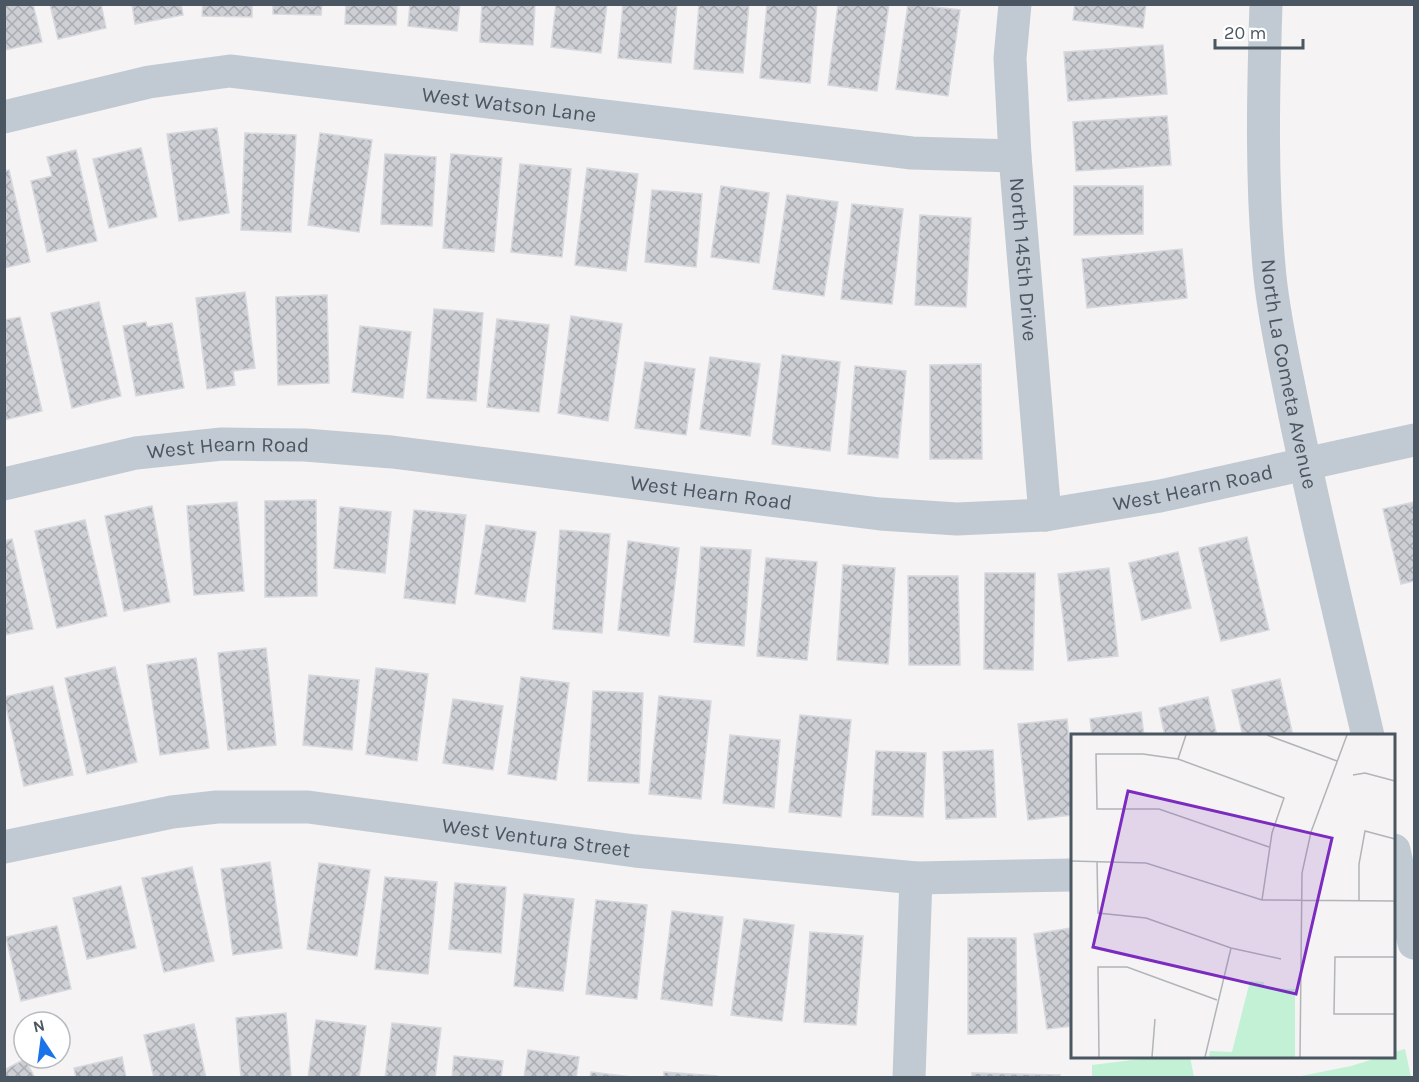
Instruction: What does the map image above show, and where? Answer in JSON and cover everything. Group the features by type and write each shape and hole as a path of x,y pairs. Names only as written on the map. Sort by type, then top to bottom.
{"street":[{"name":"North 145th Drive","path":"1015,4 1010,58 1015,156 1045,515"},
{"name":"North La Cometa Avenue","path":"1266,4 1262,105 1263,180 1270,278 1277,327 1305,465 1368,734"},
{"name":"West Watson Lane","path":"4,117 149,82 230,71 912,153 1015,156"},
{"name":"West Hearn Road","path":"4,484 136,453 222,444 305,445 392,452 880,514 957,519 1045,515 1160,496 1414,440"},
{"name":"West Ventura Street","path":"4,847 172,812 217,807 308,807 636,851 916,878 1071,875"},
{"path":"1395,855 1414,943"},
{"path":"909,1077 916,878"}],"green space":[{"path":"1405,1049 1411,1077 1296,1077 1351,1066 1377,1058 1395,1058 1395,1052"},
{"path":"1149,1058 1190,1058 1194,1077 1092,1077 1092,1065"}],"building":[{"path":"4,4 33,4 42,42 4,50"},
{"path":"50,4 101,4 106,28 58,39"},
{"path":"132,4 181,4 183,15 135,24"},
{"path":"203,4 252,4 252,17 202,16"},
{"path":"273,4 322,4 321,15 273,14"},
{"path":"346,4 397,4 396,25 345,24"},
{"path":"410,4 460,4 457,31 408,26"},
{"path":"482,4 535,4 533,45 480,42"},
{"path":"556,4 607,4 601,53 551,47"},
{"path":"623,4 677,4 671,63 618,58"},
{"path":"699,4 749,4 743,73 694,69"},
{"path":"767,4 817,4 810,83 760,78"},
{"path":"838,4 889,4 877,91 828,85"},
{"path":"908,4 960,10 948,96 896,89"},
{"path":"1075,4 1146,4 1143,28 1073,20"},
{"path":"1163,45 1167,94 1068,101 1064,52"},
{"path":"1167,116 1171,165 1076,171 1073,122"},
{"path":"217,128 229,213 179,221 167,134"},
{"path":"245,133 296,135 291,232 241,230"},
{"path":"320,133 372,140 359,232 308,225"},
{"path":"141,148 157,217 109,228 93,159"},
{"path":"76,150 97,241 47,252 31,181 52,176 47,157"},
{"path":"385,154 436,157 432,226 381,224"},
{"path":"451,154 502,158 494,252 443,248"},
{"path":"520,164 571,169 562,257 511,252"},
{"path":"587,168 638,174 626,271 575,265"},
{"path":"9,170 30,262 4,268 4,171"},
{"path":"721,186 769,193 759,263 711,257"},
{"path":"1074,186 1143,186 1143,234 1074,235"},
{"path":"652,190 702,194 696,267 645,262"},
{"path":"787,195 838,202 824,296 773,289"},
{"path":"852,204 903,209 892,304 841,299"},
{"path":"920,215 971,218 966,307 915,305"},
{"path":"1182,249 1187,298 1087,308 1082,259"},
{"path":"245,292 255,368 233,371 235,385 207,389 196,298"},
{"path":"327,295 329,383 278,385 276,297"},
{"path":"99,302 121,396 72,408 51,313"},
{"path":"434,309 483,313 476,401 427,398"},
{"path":"571,316 622,324 608,421 558,413"},
{"path":"20,317 42,411 4,420 4,320"},
{"path":"497,319 549,325 539,412 487,407"},
{"path":"146,322 147,327 172,323 184,388 136,396 123,326"},
{"path":"360,326 411,332 403,398 352,392"},
{"path":"782,355 840,362 830,451 772,444"},
{"path":"710,357 760,364 750,436 700,429"},
{"path":"645,362 695,369 686,435 635,428"},
{"path":"981,364 982,459 930,459 930,365"},
{"path":"855,366 906,371 898,458 848,454"},
{"path":"316,500 317,596 265,597 265,501"},
{"path":"237,502 244,591 194,595 187,506"},
{"path":"1414,502 1414,581 1401,584 1383,509"},
{"path":"152,506 170,602 124,611 105,516"},
{"path":"340,507 391,512 385,573 334,568"},
{"path":"414,510 466,515 455,604 404,598"},
{"path":"85,520 107,616 57,628 35,531"},
{"path":"486,525 536,532 525,602 475,594"},
{"path":"560,530 610,534 602,633 553,629"},
{"path":"1247,537 1269,630 1221,641 1199,548"},
{"path":"12,539 33,629 4,635 4,541"},
{"path":"628,541 679,548 669,636 618,630"},
{"path":"701,547 751,550 744,646 694,642"},
{"path":"1178,552 1191,608 1142,620 1129,563"},
{"path":"766,558 817,562 807,660 757,656"},
{"path":"843,565 895,568 888,664 837,660"},
{"path":"1109,568 1118,656 1068,661 1058,574"},
{"path":"985,573 1035,573 1033,670 984,669"},
{"path":"908,576 958,576 960,665 909,665"},
{"path":"266,648 276,745 228,750 218,653"},
{"path":"196,658 209,748 160,755 147,665"},
{"path":"115,667 137,762 87,774 65,678"},
{"path":"376,668 428,674 417,761 366,754"},
{"path":"309,675 359,680 352,750 303,745"},
{"path":"521,677 569,683 556,780 508,774"},
{"path":"1280,679 1293,734 1243,734 1232,690"},
{"path":"53,686 73,775 24,786 4,697"},
{"path":"593,691 643,693 639,783 588,781"},
{"path":"659,696 711,701 701,799 649,794"},
{"path":"1208,697 1217,734 1165,734 1159,708"},
{"path":"453,699 503,706 493,770 443,763"},
{"path":"1141,712 1144,734 1092,734 1090,719"},
{"path":"800,715 851,720 841,817 789,812"},
{"path":"1067,719 1071,761 1071,815 1028,820 1018,724"},
{"path":"730,735 780,740 774,808 723,803"},
{"path":"993,750 996,817 946,819 943,752"},
{"path":"876,751 926,753 923,817 872,815"},
{"path":"270,862 282,948 233,955 221,869"},
{"path":"319,863 370,870 357,956 307,949"},
{"path":"192,867 214,961 164,972 142,878"},
{"path":"385,877 437,882 428,974 375,969"},
{"path":"455,883 506,887 501,953 449,949"},
{"path":"121,886 136,948 87,959 73,898"},
{"path":"524,894 574,899 563,991 514,986"},
{"path":"596,900 647,905 637,999 586,994"},
{"path":"672,911 723,917 712,1006 661,999"},
{"path":"744,919 794,925 782,1021 731,1015"},
{"path":"57,926 71,989 21,1001 6,937"},
{"path":"1071,928 1071,1026 1047,1029 1034,934"},
{"path":"810,932 863,936 856,1025 804,1022"},
{"path":"968,938 1016,938 1017,1033 968,1034"},
{"path":"286,1013 291,1078 241,1078 236,1018"},
{"path":"316,1020 366,1026 359,1078 308,1078"},
{"path":"392,1023 441,1028 435,1078 385,1078"},
{"path":"194,1024 206,1078 154,1078 144,1035"},
{"path":"528,1050 579,1057 576,1078 524,1078"},
{"path":"454,1056 503,1061 501,1078 452,1078"},
{"path":"122,1057 126,1078 76,1078 74,1068"},
{"path":"12,1066 12,1070 31,1070 35,1078 4,1078 4,1070"},
{"path":"591,1072 640,1078 590,1078"},
{"path":"664,1072 717,1076 717,1078 664,1078"},
{"path":"972,1073 1060,1075 1060,1078 972,1078"}]}
